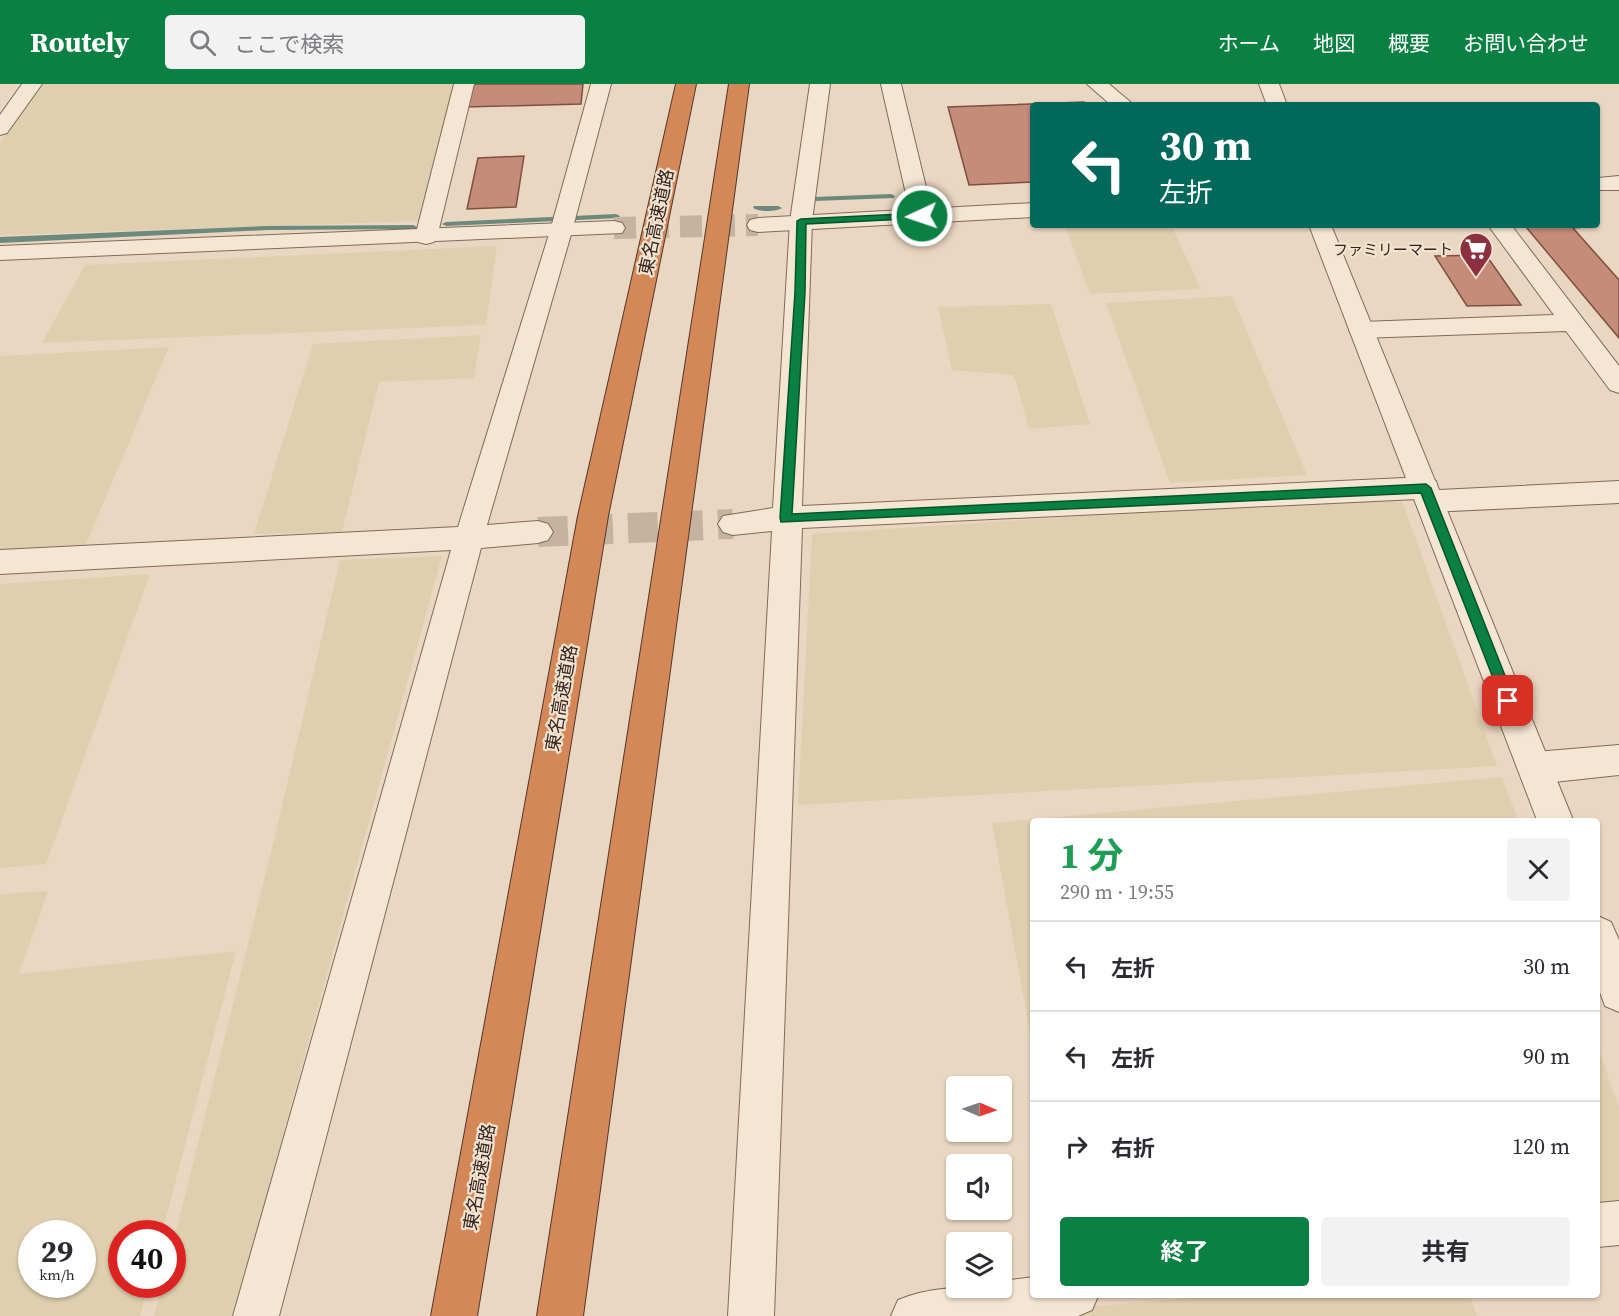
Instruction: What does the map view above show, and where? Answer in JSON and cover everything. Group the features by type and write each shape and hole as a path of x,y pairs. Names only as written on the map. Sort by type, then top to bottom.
{"highway":[{"name":"東名高速道路","path":"454,1316 593,516 686,84"},
{"path":"560,1316 739,84"}],"street":[{"path":"0,129 32,84"},
{"path":"426,237 464,84"},
{"path":"256,1316 469,538 565,218 601,84"},
{"path":"751,1316 786,518 800,292 801,221 820,84"},
{"path":"891,84 922,216"},
{"path":"1096,84 1120,102"},
{"path":"1269,84 1276,102"},
{"path":"1600,184 1619,183"},
{"path":"758,225 1030,210"},
{"path":"0,253 426,237 565,218 614,228"},
{"path":"1321,228 1428,494 1553,818"},
{"path":"1501,228 1619,384"},
{"path":"1361,330 1572,323"},
{"path":"734,524 786,518 1428,494 1619,492"},
{"path":"0,562 469,538 538,532"},
{"path":"1535,768 1619,760"},
{"path":"1600,940 1619,992"},
{"path":"1600,1225 1619,1222"},
{"path":"914,1316 1047,1298"}],"shaded area":[{"path":"41,84 454,84 422,221 0,235 0,142"},
{"path":"1066,228 1172,228 1201,289 1090,294"},
{"path":"497,246 486,325 42,343 85,265"},
{"path":"1232,296 1307,475 1170,483 1106,303"},
{"path":"1051,304 1090,424 1029,429 1014,375 952,370 938,307"},
{"path":"481,335 474,378 379,382 342,532 254,534 313,344"},
{"path":"169,347 84,549 0,553 0,356"},
{"path":"1400,495 1497,766 798,805 812,534"},
{"path":"442,556 233,1316 154,1316 158,1298 186,1298 186,1220 179,1220 272,848 340,560"},
{"path":"150,574 46,864 0,868 0,584"},
{"path":"1502,777 1517,818 1047,818"},
{"path":"1030,820 1030,1033 992,823"},
{"path":"48,891 19,974 236,951 165,1220 108,1220 108,1298 145,1298 140,1316 0,1316 0,894"},
{"path":"1600,1053 1619,1108 1619,1204 1600,1206"},
{"path":"1191,1298 1471,1298 1477,1316 985,1316"}],"building":[{"path":"472,84 583,84 581,104 466,107"},
{"path":"1030,104 1030,182 969,185 948,107"},
{"path":"524,156 516,207 467,209 478,158"},
{"path":"1527,228 1573,228 1619,280 1619,338"},
{"path":"1486,255 1521,305 1467,306 1435,256"}],"waterway":[{"path":"814,199 891,196"},
{"path":"757,208 778,208"},
{"path":"446,224 616,216"},
{"path":"0,240 267,228 413,227"}],"tunnel":[{"path":"614,228 758,225"},
{"path":"538,532 733,524"}],"place":[{"name":"ファミリーマート","path":"1476,278"}],"route":[{"path":"922,216 801,221 800,292 786,518 1426,488 1508,701"}]}
